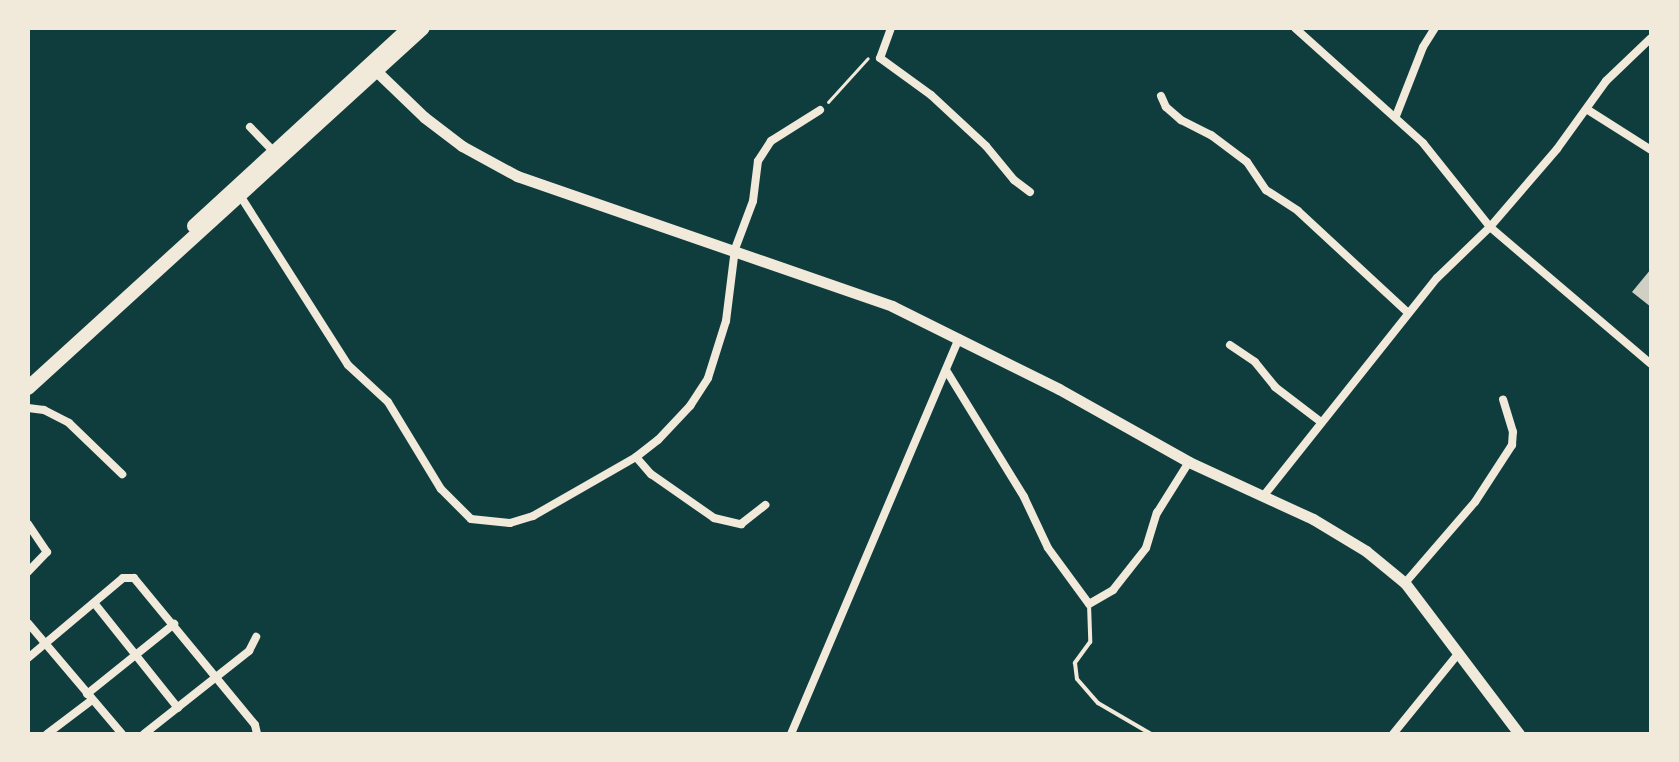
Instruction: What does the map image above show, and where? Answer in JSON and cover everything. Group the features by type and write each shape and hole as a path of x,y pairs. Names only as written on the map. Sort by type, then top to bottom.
{"highway":[{"path":"28,377 415,30"},
{"path":"28,388 241,197 278,156"}],"street":[{"path":"891,28 880,58 931,95 986,146 1014,180 1030,192"},
{"path":"1295,28 1396,116 1454,177 1490,227 1651,364"},
{"path":"1396,116 1423,47 1435,28"},
{"path":"1265,494 1437,278 1490,227 1588,110 1606,81 1651,38"},
{"path":"374,68 424,117 496,166 539,185 735,249 892,306 959,338 1189,462 1265,494 1366,551 1405,583 1519,734"},
{"path":"1161,96 1166,107 1181,120 1211,135 1247,162 1266,190 1298,211 1408,313"},
{"path":"241,197 348,365 388,402 441,489 471,519 500,524 521,520 636,457 670,428 708,378 726,321 735,249 753,201 758,161 771,141 820,110"},
{"path":"1588,110 1651,150"},
{"path":"250,127 278,156"},
{"path":"791,734 959,338"},
{"path":"1230,345 1255,362 1275,387 1321,422"},
{"path":"946,370 1024,497 1055,560 1089,604 1113,590 1146,548 1157,513 1189,462"},
{"path":"1405,583 1475,502 1512,445 1513,432 1503,399"},
{"path":"28,408 44,410 69,423 122,474"},
{"path":"636,457 651,474 714,518 741,524 749,522 765,505"},
{"path":"28,524 47,552 28,572"},
{"path":"28,658 129,577 174,624 255,725 257,734"},
{"path":"95,604 178,708"},
{"path":"28,623 122,734"},
{"path":"47,734 174,624"},
{"path":"144,734 249,651 256,637"},
{"path":"1393,734 1458,654"}],"lane":[{"path":"1089,604 1090,642 1075,663 1077,679 1098,703 1151,734"}],"path":[{"path":"820,110 865,58 880,58"}],"building":[{"path":"1651,269 1651,307 1632,292"}]}
